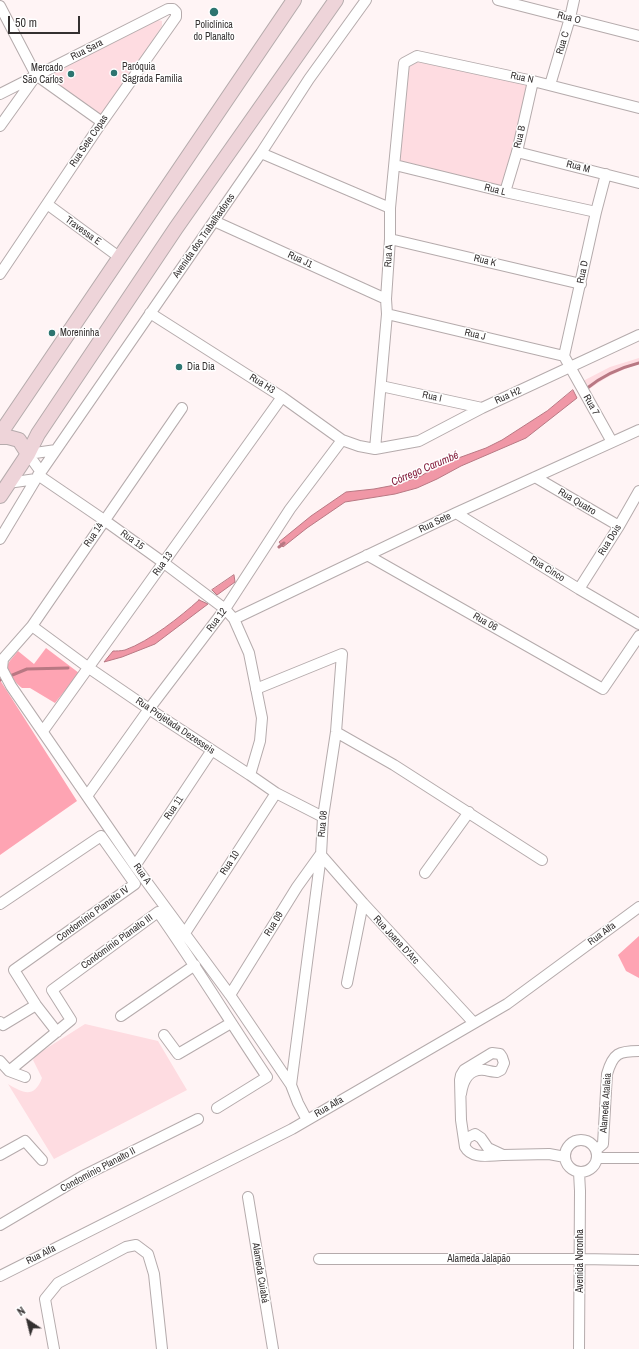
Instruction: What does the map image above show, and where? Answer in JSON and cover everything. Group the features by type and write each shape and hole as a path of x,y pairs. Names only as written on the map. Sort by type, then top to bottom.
{"main road":[{"path":"0,434 294,0"},
{"path":"0,496 4,484 28,454 38,434 180,221 336,0"},
{"path":"0,437 8,437 19,440 28,454"}],"street":[{"name":"Avenida dos Trabalhadores","path":"0,539 38,475 261,153 309,79 366,0"},
{"name":"Rua O","path":"498,0 639,36"},
{"name":"Rua C","path":"550,85 574,0"},
{"path":"0,6 36,75 102,122"},
{"name":"Rua Sara","path":"0,94 168,9 174,10"},
{"name":"Rua Sete Copas","path":"0,274 102,122 176,17 174,10"},
{"name":"Rua N","path":"404,63 417,56 533,81 639,108"},
{"name":"Rua A","path":"375,449 387,314 386,299 390,238 390,208 404,63"},
{"path":"0,126 36,75"},
{"name":"Rua B","path":"505,192 517,152 533,81"},
{"name":"Rua M","path":"517,152 639,183"},
{"path":"261,153 390,208"},
{"name":"Rua L","path":"395,165 505,192 596,212"},
{"name":"Rua D","path":"564,356 606,174"},
{"name":"Travessa E","path":"47,204 119,257"},
{"name":"Rua J1","path":"214,221 386,299"},
{"name":"Rua K","path":"390,238 580,284"},
{"name":"Rua H3","path":"150,313 282,397 342,440 359,446 375,449"},
{"name":"Rua J","path":"387,314 564,356"},
{"name":"Rua H2","path":"375,449 419,441 482,408 571,368 639,335"},
{"path":"564,356 571,368"},
{"name":"Rua 7","path":"571,368 612,442"},
{"name":"Rua I","path":"381,386 482,408"},
{"name":"Rua 13","path":"43,731 282,397"},
{"name":"Rua 14","path":"2,662 32,626 182,408"},
{"name":"Rua Sete","path":"234,620 456,513 639,430"},
{"name":"Rua 12","path":"87,796 148,709 226,609 290,509 342,440"},
{"path":"28,454 56,450"},
{"name":"Rua 15","path":"28,454 38,475 104,520 226,609"},
{"path":"4,484 38,475"},
{"name":"Rua Quatro","path":"535,477 618,526"},
{"name":"Rua Dois","path":"579,589 639,491"},
{"name":"Rua Cinco","path":"456,513 639,624"},
{"name":"Rua 06","path":"367,555 603,689 639,636"},
{"path":"226,609 234,620 249,653 262,718 260,741 250,775"},
{"name":"Rua Projetada Dezesseis","path":"32,626 148,709 276,793 323,817"},
{"name":"Rua 08","path":"256,689 342,654 336,732 323,817 320,855 291,1085"},
{"name":"Rua A","path":"2,662 11,686 135,866 230,995 291,1085 307,1120"},
{"path":"336,732 394,765 542,860"},
{"name":"Rua 11","path":"135,866 212,750"},
{"name":"Rua 10","path":"185,933 276,793"},
{"path":"425,873 469,812"},
{"name":"Condomínio Planalto IV","path":"0,904 101,836 135,884 14,970 36,1005 57,1032"},
{"name":"Rua Joana D'Arc","path":"320,855 474,1023"},
{"name":"Rua 09","path":"230,995 297,887 320,855"},
{"path":"347,983 363,903"},
{"name":"Rua Alfa","path":"0,1276 307,1120 507,1004 639,907"},
{"name":"Condomínio Planalto III","path":"57,1032 71,1020 52,990 158,912 195,965 267,1077 217,1108"},
{"path":"121,1016 195,965"},
{"path":"0,1022 2,1025 36,1005"},
{"path":"164,1035 178,1054 231,1023"},
{"path":"9,1071 57,1032"},
{"name":"Alameda Atalaia","path":"597,1154 603,1144 610,1065 614,1057 620,1052 639,1051"},
{"path":"461,1094 464,1080 467,1075 480,1070 497,1072 503,1067 504,1063 500,1054 492,1054 464,1070 460,1080 461,1120 465,1148 470,1154 475,1156 549,1154 564,1157"},
{"path":"0,1061 9,1071 25,1077"},
{"name":"Condomínio Planalto II","path":"0,1225 83,1176 198,1119"},
{"path":"461,1120 467,1129 481,1138 491,1151 503,1155"},
{"path":"465,1142 467,1138 475,1134"},
{"path":"0,1155 25,1140 42,1160"},
{"path":"580,1140 590,1142 597,1154 593,1167 589,1170 579,1172 574,1171 569,1167 564,1157 567,1147 570,1144 580,1140"},
{"path":"597,1154 639,1158"},
{"name":"Avenida Noronha","path":"579,1172 579,1349"},
{"name":"Alameda Cuiabá","path":"248,1197 273,1349"},
{"path":"54,1349 45,1300 58,1283 126,1247 136,1245 148,1254 154,1274 162,1349"},
{"name":"Alameda Jalapão","path":"319,1259 639,1260"}],"shaded area":[{"path":"158,20 162,21 162,26 103,116 54,86 49,79 49,75"},
{"path":"418,62 530,84 503,189 399,162 407,70 410,66"},
{"path":"639,358 639,364 612,375 588,390 583,381 610,367"},
{"path":"573,390 577,398 526,438 461,466 417,488 395,494 345,502 307,528 283,547 279,542 311,516 346,492 395,485 421,476 439,465 486,448 502,440 547,411"},
{"path":"234,575 235,582 217,595 212,590"},
{"path":"199,600 208,604 155,644 122,657 104,662 113,651 125,650 154,635 174,621"},
{"path":"46,648 79,673 55,703 30,688 22,688 12,678 8,671 9,662 18,651 34,664"},
{"path":"0,680 77,801 0,855"},
{"path":"639,936 639,978 626,971 618,955"},
{"path":"85,1024 158,1041 187,1090 54,1159 8,1084 23,1092 32,1092 39,1085 42,1078 33,1060 36,1055"}],"waterway":[{"name":"Córrego Carumbé","path":"586,389 611,373 639,363"},
{"name":"Córrego Carumbé","path":"279,547 284,543"},
{"name":"Córrego Carumbé","path":"0,680 27,669 68,668"}],"place":[{"name":"Policlínica do Planalto","path":"214,12"},
{"name":"Paróquia Sagrada Família","path":"114,73"},
{"name":"Mercado São Carlos","path":"71,74"},
{"name":"Moreninha","path":"52,333"},
{"name":"Dia Dia","path":"179,367"}]}
